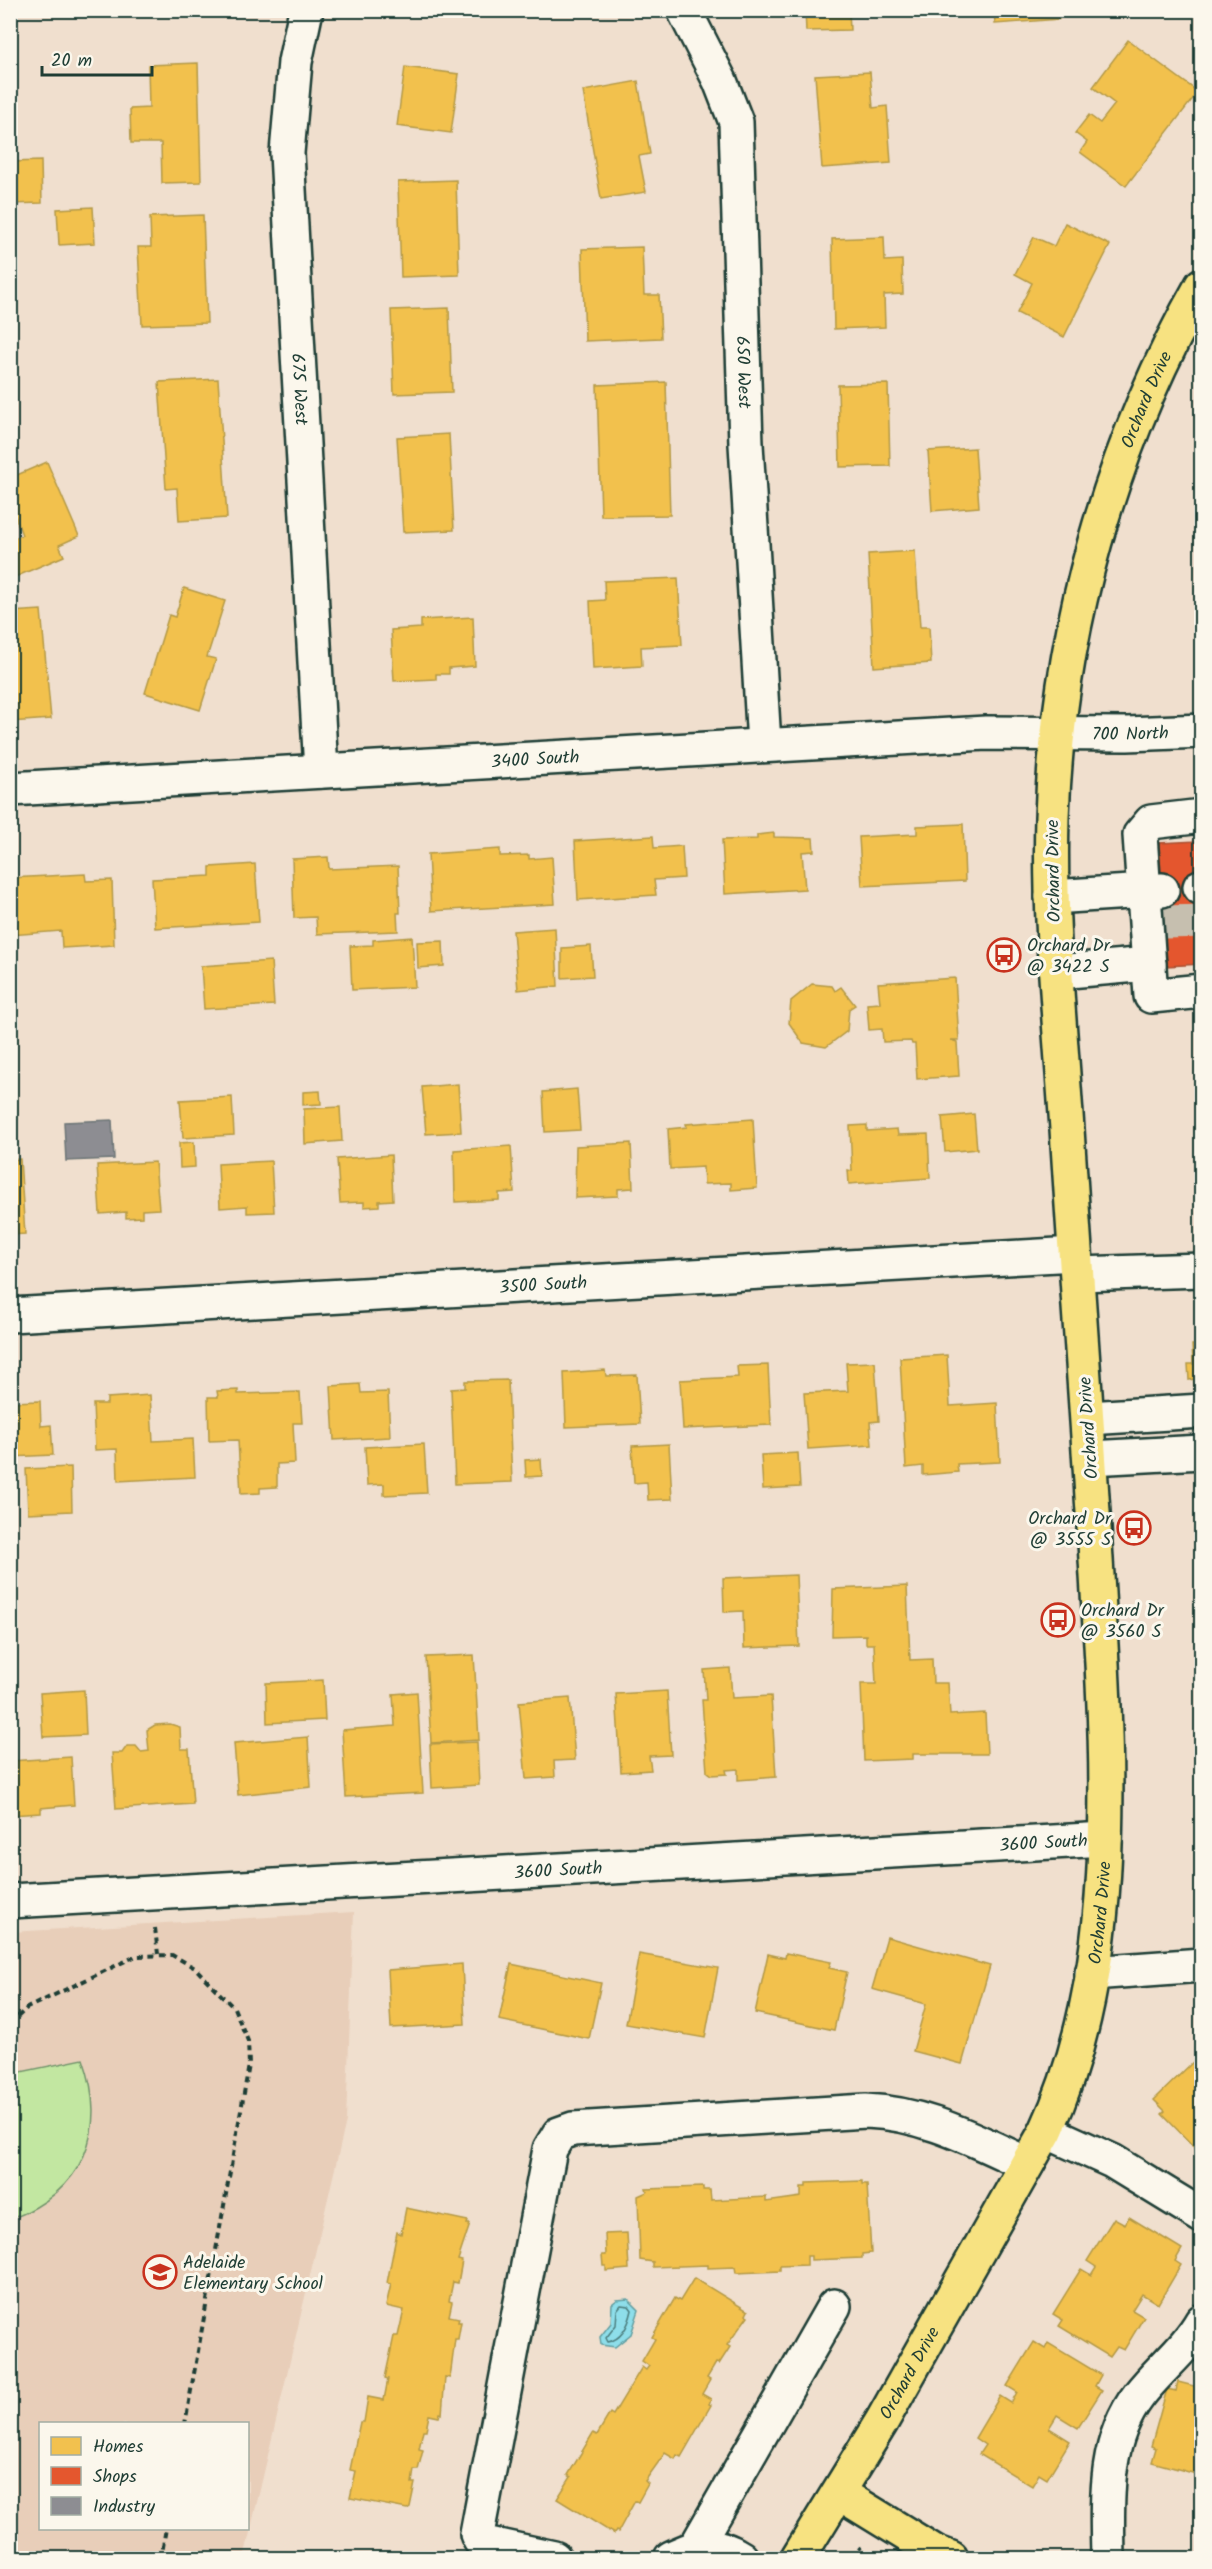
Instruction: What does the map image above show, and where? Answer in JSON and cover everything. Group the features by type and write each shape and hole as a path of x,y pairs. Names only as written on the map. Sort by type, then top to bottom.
{"main road":[{"name":"Orchard Drive","path":"798,2559 839,2493 1046,2131 1064,2093 1076,2053 1092,1973 1105,1839 1107,1746 1091,1458 1052,897 1052,815 1075,617 1107,502 1148,393 1174,333 1202,285"},
{"path":"839,2493 925,2546 951,2559"}],"street":[{"name":"675 West","path":"306,10 295,62 287,153 321,771"},
{"name":"650 West","path":"684,10 720,81 736,122 746,444 764,744"},
{"name":"700 North","path":"1060,733 1127,734 1202,731"},
{"name":"3400 South","path":"10,789 764,744 986,733 1060,733"},
{"path":"1202,816 1151,822 1140,835 1154,907 1149,964 1151,996 1202,991"},
{"path":"1052,897 1154,907"},
{"path":"1057,972 1149,964"},
{"name":"3500 South","path":"10,1315 1076,1264 1202,1270"},
{"path":"1088,1418 1202,1411"},
{"path":"1091,1458 1202,1452"},
{"name":"3600 South","path":"10,1901 1105,1839"},
{"path":"1092,1973 1202,1965"},
{"path":"554,2559 489,2544 480,2540 477,2534 550,2149 560,2134 573,2129 866,2110 893,2112 925,2119 1027,2164"},
{"path":"1046,2131 1112,2161 1202,2216"},
{"path":"683,2553 834,2306"},
{"path":"1108,2559 1108,2480 1112,2453 1119,2433 1138,2396 1200,2328"},
{"path":"683,2553 708,2545 727,2549 741,2559"}],"path":[{"path":"155,1927 158,1954"},
{"path":"10,2024 27,2008 126,1960 136,1956 158,1954 172,1954 195,1968 234,2008 248,2041 249,2066 185,2422"},
{"path":"161,2559 166,2530"},
{"path":"852,2559 864,2542"}],"shaded area":[{"name":"Adelaide Elementary School","path":"354,1912 346,2121 244,2558 11,2558 11,1932"}],"green space":[{"path":"83,2059 93,2111 91,2134 84,2156 72,2175 56,2192 36,2207 11,2219 11,2074"}],"water":[{"path":"628,2299 639,2310 631,2334 615,2347 601,2345 600,2337 611,2323 612,2304 617,2300"}],"building: Homes":[{"path":"805,10 849,10 850,30 806,31"},
{"path":"994,10 1058,10 1059,19 995,24"},
{"path":"1128,40 1198,92 1126,186 1080,152 1087,142 1075,133 1089,115 1100,123 1115,104 1093,87"},
{"path":"198,63 201,182 162,183 161,143 131,143 130,109 149,108 148,65"},
{"path":"405,67 459,74 451,133 397,126"},
{"path":"870,72 873,108 887,106 891,163 822,168 815,75"},
{"path":"638,81 650,154 639,156 646,192 601,199 583,91"},
{"path":"10,90 15,90 17,137 10,137"},
{"path":"41,161 42,203 10,204 10,162"},
{"path":"456,180 459,275 401,277 398,182"},
{"path":"93,207 95,243 59,245 57,209"},
{"path":"203,215 207,323 142,325 138,247 151,247 150,217"},
{"path":"1065,223 1110,245 1064,337 1017,313 1032,283 1015,274 1034,237 1054,246"},
{"path":"884,237 885,261 902,260 903,294 884,295 885,327 834,329 832,239"},
{"path":"642,247 644,295 659,295 661,338 585,341 582,249"},
{"path":"449,308 452,392 394,394 391,310"},
{"path":"218,379 227,518 179,521 177,488 166,489 159,382"},
{"path":"666,382 670,515 601,516 597,385"},
{"path":"888,384 890,466 840,467 838,385"},
{"path":"449,434 454,530 403,532 397,437"},
{"path":"975,448 979,507 932,511 928,451"},
{"path":"47,462 79,536 59,545 64,556 15,577 10,567 10,540 22,535 10,501 10,478"},
{"path":"915,551 920,627 929,627 931,663 874,667 868,554"},
{"path":"678,578 682,645 641,647 642,666 593,669 590,601 605,600 604,581"},
{"path":"184,588 225,601 207,657 216,659 200,710 145,693 169,615 175,617"},
{"path":"41,610 51,719 10,722 10,612"},
{"path":"473,617 475,666 449,668 449,674 436,674 436,679 394,681 391,630 421,628 421,620"},
{"path":"963,824 965,881 862,886 859,837 917,834 917,826"},
{"path":"774,833 774,837 813,838 814,851 802,852 805,889 725,894 722,840 757,839 757,835"},
{"path":"653,836 654,848 682,846 684,878 654,880 656,895 578,900 575,841"},
{"path":"500,849 500,856 529,855 529,859 552,857 555,904 431,911 428,854"},
{"path":"328,857 329,869 398,866 400,913 397,913 398,931 317,934 316,917 294,918 292,859"},
{"path":"255,864 259,922 155,928 152,879 210,876 210,867"},
{"path":"85,874 86,881 112,880 114,945 62,948 61,931 10,935 10,878"},
{"path":"555,928 558,986 518,990 513,931"},
{"path":"412,937 415,987 352,990 350,946 373,945 373,940"},
{"path":"443,941 444,966 418,968 417,942"},
{"path":"591,946 593,976 562,978 562,948"},
{"path":"271,961 274,1005 204,1009 201,966"},
{"path":"955,978 959,1040 951,1040 957,1042 959,1076 917,1079 915,1044 911,1041 883,1042 882,1029 869,1030 867,1004 880,1003 878,983"},
{"path":"812,984 832,986 835,991 841,987 855,1005 849,1009 847,1031 826,1047 803,1043 789,1023 791,1001"},
{"path":"458,1084 461,1132 426,1134 422,1087"},
{"path":"577,1089 580,1130 545,1132 543,1092"},
{"path":"320,1091 321,1104 303,1105 303,1092"},
{"path":"232,1097 234,1135 183,1138 180,1100"},
{"path":"340,1107 342,1141 305,1144 304,1109"},
{"path":"974,1114 977,1149 945,1152 942,1117"},
{"path":"753,1119 757,1188 731,1190 731,1183 704,1184 703,1167 670,1169 668,1129 687,1127 686,1124"},
{"path":"867,1125 867,1131 897,1129 898,1135 928,1134 930,1178 849,1184 848,1170 852,1171 850,1126"},
{"path":"194,1142 195,1167 180,1168 179,1143"},
{"path":"631,1143 633,1188 618,1189 618,1196 575,1198 576,1146"},
{"path":"511,1146 514,1192 499,1193 499,1200 455,1202 454,1150"},
{"path":"391,1155 393,1200 379,1201 379,1206 364,1207 364,1202 340,1203 337,1159"},
{"path":"20,1159 25,1234 10,1235 10,1160"},
{"path":"271,1161 274,1212 247,1213 247,1206 220,1208 218,1164"},
{"path":"155,1162 159,1209 142,1210 142,1217 126,1218 126,1212 100,1214 97,1165"},
{"path":"1192,1345 1202,1345 1202,1393 1195,1393 1194,1379 1189,1380 1188,1364 1193,1364"},
{"path":"947,1355 950,1406 997,1403 1000,1462 957,1464 958,1472 923,1475 923,1466 906,1468 900,1358"},
{"path":"875,1362 879,1421 870,1422 872,1445 808,1449 804,1393 848,1391 846,1363"},
{"path":"768,1365 771,1425 683,1429 680,1380 738,1377 737,1366"},
{"path":"605,1370 606,1376 637,1375 640,1424 566,1427 564,1373"},
{"path":"508,1380 512,1482 455,1484 451,1389 465,1388 465,1381"},
{"path":"360,1384 361,1393 388,1392 390,1437 334,1440 331,1386"},
{"path":"238,1390 238,1394 300,1392 302,1423 293,1423 295,1463 277,1464 277,1487 260,1488 260,1493 241,1494 238,1440 209,1441 208,1397 218,1397 217,1391"},
{"path":"150,1395 153,1441 193,1439 195,1477 118,1481 117,1449 95,1450 93,1404 107,1404 107,1398"},
{"path":"40,1401 41,1426 51,1425 53,1455 10,1457 10,1402"},
{"path":"424,1444 427,1493 384,1495 384,1484 367,1485 365,1447"},
{"path":"669,1444 672,1499 648,1500 647,1482 634,1483 632,1446"},
{"path":"798,1453 800,1487 763,1489 761,1455"},
{"path":"541,1459 542,1476 526,1477 525,1460"},
{"path":"71,1467 72,1511 28,1513 26,1469"},
{"path":"796,1575 799,1646 744,1648 743,1611 724,1612 723,1578"},
{"path":"907,1586 910,1660 932,1659 933,1683 948,1683 950,1715 985,1713 987,1754 913,1754 913,1759 864,1761 861,1684 876,1684 874,1644 866,1644 866,1635 832,1636 833,1589"},
{"path":"474,1655 479,1740 431,1743 426,1657"},
{"path":"730,1668 732,1698 771,1696 776,1777 738,1780 738,1769 726,1770 727,1774 711,1775 707,1772 702,1700 706,1700 704,1670"},
{"path":"323,1680 325,1720 267,1723 266,1683"},
{"path":"84,1690 86,1735 43,1737 40,1693"},
{"path":"667,1691 671,1755 649,1756 651,1770 621,1772 616,1694"},
{"path":"417,1692 423,1793 346,1797 342,1730 395,1726 393,1694"},
{"path":"570,1698 575,1760 554,1761 555,1777 526,1779 519,1702"},
{"path":"170,1724 180,1727 181,1749 189,1749 193,1804 116,1809 112,1753 122,1753 127,1746 136,1746 141,1752 149,1751 147,1730 155,1725"},
{"path":"308,1737 311,1787 238,1795 234,1743"},
{"path":"477,1742 479,1785 432,1788 430,1744"},
{"path":"71,1757 74,1805 41,1808 41,1813 10,1815 10,1761"},
{"path":"887,1937 990,1966 962,2064 913,2051 926,2004 872,1989"},
{"path":"786,1953 831,1962 829,1968 847,1972 834,2030 755,2013 768,1954 785,1958"},
{"path":"639,1954 718,1968 705,2038 626,2024"},
{"path":"462,1964 465,2024 391,2028 388,1970"},
{"path":"511,1964 601,1983 589,2039 499,2020"},
{"path":"1195,2060 1202,2067 1202,2155 1162,2114 1165,2111 1154,2100"},
{"path":"862,2181 862,2184 867,2184 871,2253 862,2254 862,2258 811,2260 811,2256 807,2256 807,2265 780,2266 780,2271 736,2273 735,2267 708,2268 708,2265 653,2267 653,2262 640,2260 638,2196 647,2192 646,2189 703,2187 703,2190 710,2190 711,2200 766,2197 766,2202 801,2197 801,2187 806,2187 806,2183"},
{"path":"406,2208 468,2221 467,2224 470,2224 458,2260 462,2261 458,2283 453,2282 449,2301 452,2302 449,2316 459,2318 458,2322 461,2322 458,2339 455,2339 450,2378 445,2377 442,2414 440,2413 439,2417 429,2415 426,2430 423,2430 419,2449 423,2450 418,2470 414,2470 412,2483 415,2483 410,2507 407,2509 350,2498 356,2471 350,2470 360,2422 364,2422 368,2397 384,2400 388,2379 385,2378 394,2336 398,2336 404,2310 386,2306 391,2284 387,2283 397,2232 401,2234"},
{"path":"1129,2217 1182,2249 1175,2261 1181,2265 1158,2304 1142,2294 1132,2310 1144,2317 1124,2350 1117,2347 1110,2357 1059,2326 1063,2320 1053,2314 1081,2269 1091,2275 1096,2267 1087,2261 1114,2218 1125,2224"},
{"path":"627,2233 629,2269 606,2271 602,2255 606,2255 605,2234"},
{"path":"694,2278 748,2311 746,2315 748,2316 727,2345 730,2347 719,2364 716,2363 707,2378 710,2380 702,2394 711,2399 709,2404 711,2405 681,2457 677,2455 675,2459 665,2453 645,2481 648,2484 638,2502 635,2501 618,2532 614,2534 557,2499 571,2477 568,2475 593,2433 597,2435 610,2413 613,2415 642,2367 646,2370 649,2366 642,2361 655,2339 652,2337 675,2298 680,2301"},
{"path":"1034,2342 1045,2349 1048,2343 1101,2375 1095,2386 1102,2390 1078,2428 1057,2415 1049,2428 1070,2441 1047,2479 1039,2474 1032,2486 979,2454 985,2445 975,2438 1000,2396 1011,2403 1017,2392 1007,2386"},
{"path":"1178,2382 1202,2388 1200,2475 1152,2462 1156,2448 1151,2446 1167,2389 1176,2391"}],"building: Shops":[{"path":"1197,841 1202,964 1167,966 1159,843"}],"building: Industry":[{"path":"112,1120 114,1159 66,1161 64,1122"}],"tunnel":[{"path":"1164,922 1202,921"}],"place":[{"name":"Orchard Dr @ 3422 S","path":"1004,955"},
{"name":"Orchard Dr @ 3555 S","path":"1134,1528"},
{"name":"Orchard Dr @ 3560 S","path":"1058,1620"},
{"name":"Adelaide Elementary School","path":"160,2272"}]}
